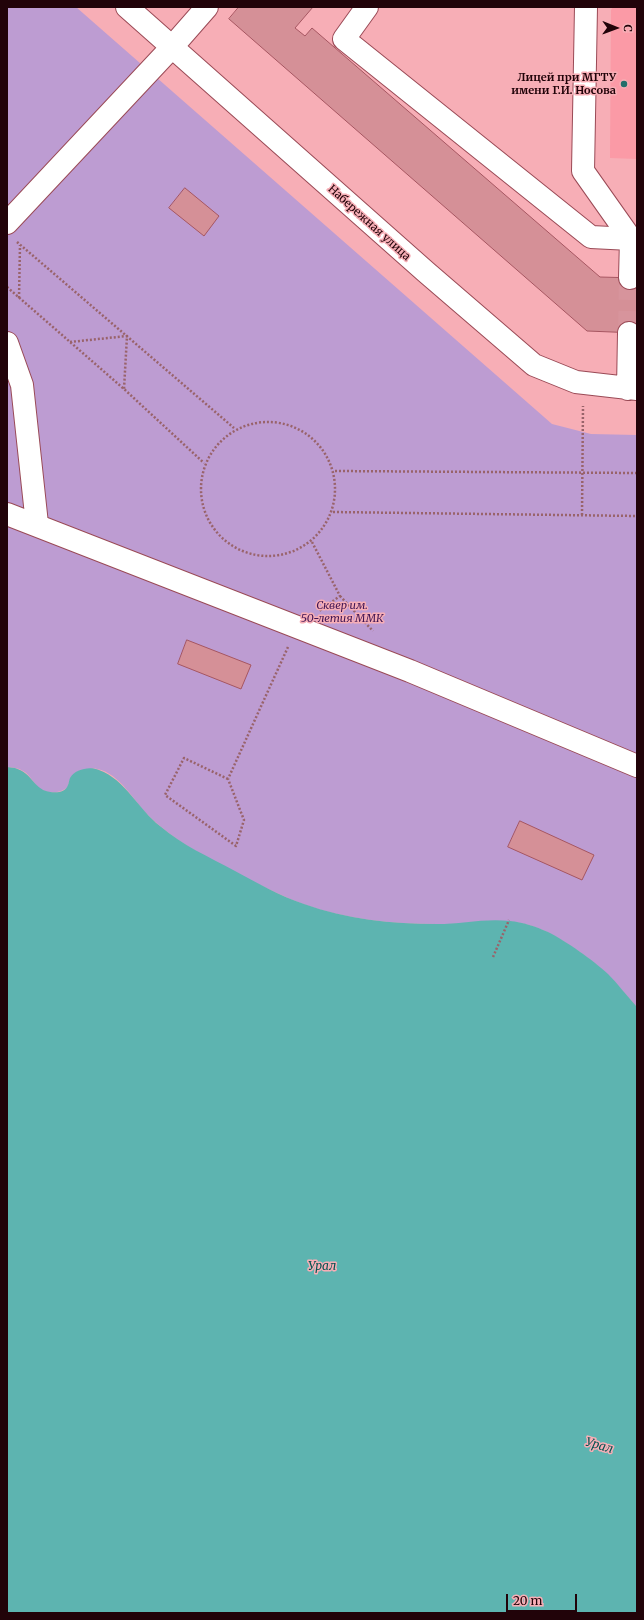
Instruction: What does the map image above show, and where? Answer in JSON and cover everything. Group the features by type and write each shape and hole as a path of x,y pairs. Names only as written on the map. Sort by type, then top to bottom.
{"street":[{"name":"Набережная улица","path":"127,7 426,272 534,365 576,382 633,389"},
{"path":"11,232 207,7"},
{"path":"367,7 344,39 591,237 634,239"},
{"path":"586,7 582,172 634,239 630,278"},
{"path":"629,333 633,389"},
{"path":"7,343 22,385 37,524"},
{"path":"7,514 37,524 298,626 637,766"}],"path":[{"path":"11,232 20,244 234,428"},
{"path":"19,298 20,244"},
{"path":"7,287 124,389 204,463"},
{"path":"70,342 127,336"},
{"path":"124,389 127,336"},
{"path":"582,515 583,403"},
{"path":"275,420 313,436 334,471 333,512 312,542 280,557 243,554 214,532 199,499 204,463 234,428 275,420"},
{"path":"334,471 637,473"},
{"path":"333,512 637,516"},
{"path":"228,779 184,758 165,795 236,846 244,820 228,779 298,626 340,596 312,542"},
{"path":"493,957 509,920"}],"shaded area":[{"name":"Лицей при МГТУ имени Г.И. Носова","path":"613,7 637,7 637,159 610,158 611,10"}],"green space":[{"name":"Сквер им. 50-летия ММК","path":"7,7 76,7 552,424 591,434 637,435 637,1007 602,969 564,942 549,933 534,927 507,921 451,924 386,922 352,917 319,909 290,899 252,881 186,845 161,827 144,811 120,782 105,772 93,769 76,773 70,779 68,787 61,791 49,792 38,787 25,772 19,769 7,767"}],"water":[{"name":"Урал","path":"7,767 21,770 41,789 55,792 64,790 72,775 79,770 91,768 99,770 117,781 152,819 168,833 187,845 260,885 295,901 320,909 353,917 386,922 437,924 501,920 519,922 539,928 563,940 595,963 612,978 637,1007 637,1613 7,1612"}],"building":[{"path":"239,7 313,7 295,28 305,36 312,28 600,277 637,278 637,333 587,331 229,19"},
{"path":"185,188 219,216 204,236 169,208"},
{"path":"187,640 251,665 241,689 178,664"},
{"path":"520,821 594,855 582,880 508,847"}],"tunnel":[{"path":"629,333 630,278"}],"place":[{"name":"Лицей при МГТУ имени Г.И. Носова","path":"624,84"}]}
